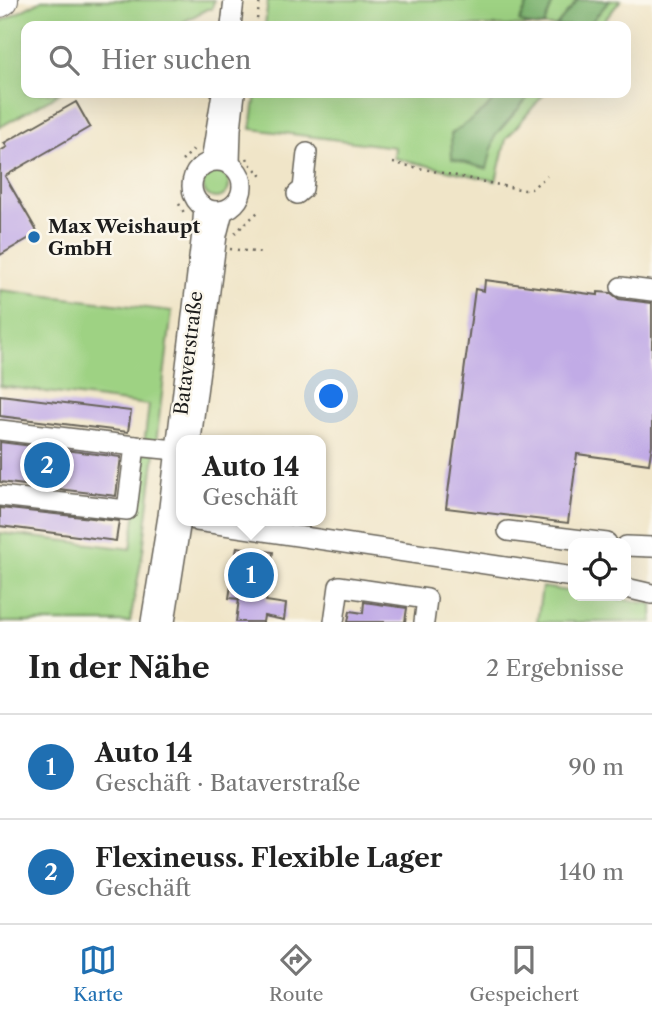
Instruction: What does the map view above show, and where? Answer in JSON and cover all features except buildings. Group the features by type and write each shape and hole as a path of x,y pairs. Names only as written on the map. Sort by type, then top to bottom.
{"street":[{"path":"232,21 234,0"},
{"path":"245,21 247,0"},
{"name":"Bataverstraße","path":"184,435 202,233 213,209 197,201 192,184 195,174 202,166 220,162 222,98"},
{"path":"213,209 232,207 242,191 243,182 238,171 220,162 231,129 234,98"},
{"path":"297,194 303,189 307,153"},
{"path":"621,287 652,291"},
{"path":"0,430 135,446 176,445"},
{"path":"0,496 127,510 135,446"},
{"name":"Bataverstraße","path":"151,622 176,522"},
{"name":"Bataverstraße","path":"165,622 176,526"},
{"path":"230,526 568,577"},
{"path":"508,531 568,538"},
{"path":"631,546 652,547"},
{"path":"334,622 339,586 427,599 424,622"},
{"path":"631,589 652,594"}],"path":[{"path":"257,21 260,0"},
{"path":"393,163 525,190 531,189 547,176"},
{"path":"236,250 264,253"}],"green space":[{"path":"42,0 214,0 212,9 185,21 21,21 21,98 51,98 0,127 0,22"},
{"path":"268,0 621,0 604,21 266,21"},
{"path":"530,0 554,0 546,21 519,21"},
{"path":"578,0 610,0 592,21 560,21"},
{"path":"255,98 541,98 506,139 496,181 394,158 395,147 251,129"},
{"path":"495,98 528,98 495,136 487,169 452,159 451,134 485,110"},
{"path":"216,172 225,176 229,185 225,194 216,198 207,194 203,185 207,176"},
{"path":"0,290 172,311 143,551 130,622 0,622 0,533 131,549 149,405 0,386"},
{"path":"542,587 568,591 568,601 631,601 652,604 652,622 537,622"}],"place":[{"name":"Max Weishaupt GmbH","path":"34,237"},
{"name":"Flexineuss. Flexible Lager","path":"47,465"},
{"name":"Auto 14","path":"251,575"}]}
